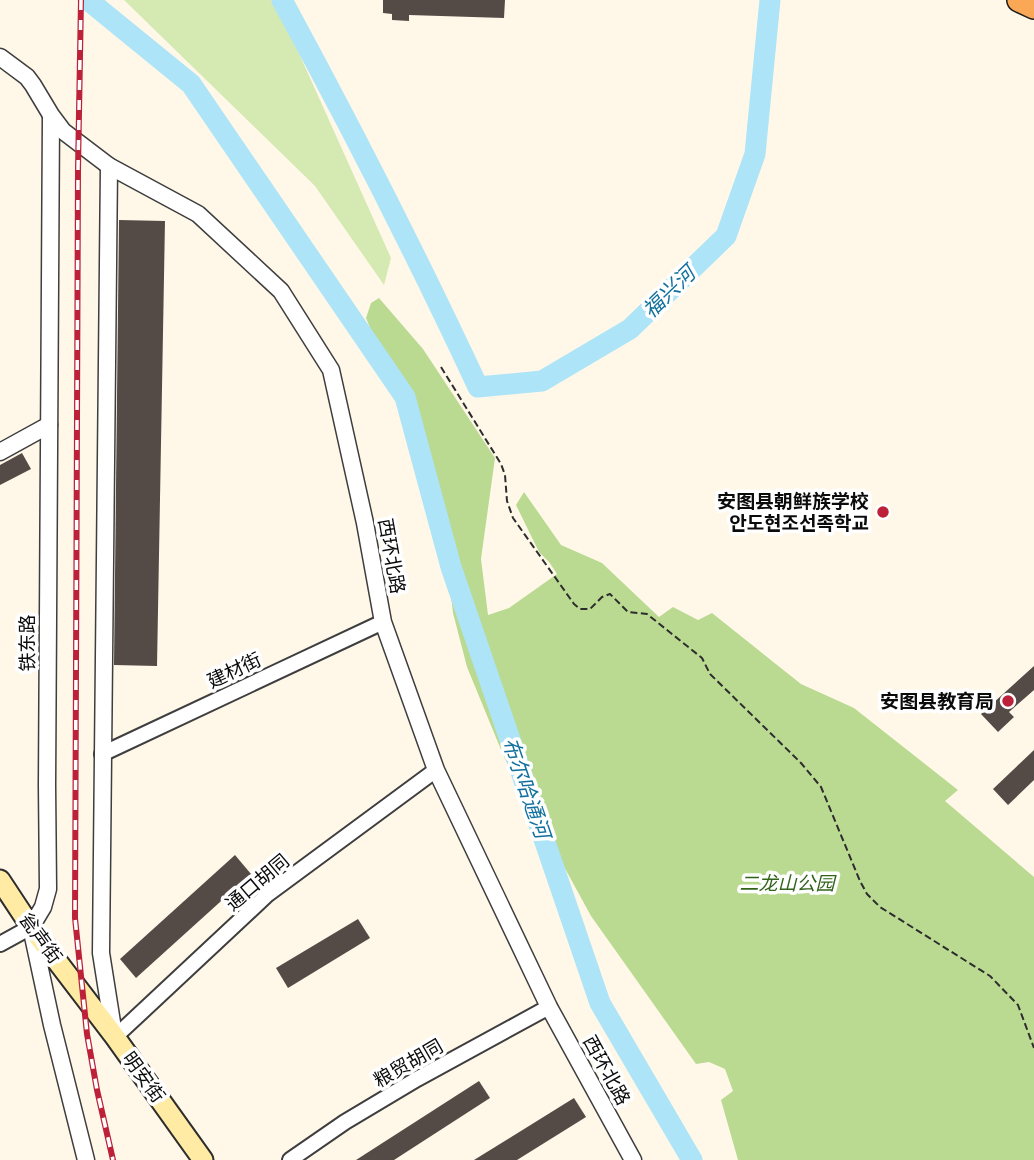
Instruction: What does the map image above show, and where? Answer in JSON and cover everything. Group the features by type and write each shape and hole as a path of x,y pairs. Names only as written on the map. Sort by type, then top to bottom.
{"highway":[{"path":"1019,0 1034,7"}],"main road":[{"name":"瓮声街","path":"0,880 83,996"},
{"name":"明安街","path":"83,996 203,1160"}],"street":[{"name":"西环北路","path":"0,57 33,85 63,131 109,166 198,214 281,291 331,370 363,513 383,622 436,770 549,1007 633,1160"},
{"name":"铁东路","path":"32,927 46,900 49,875 47,785 51,115"},
{"path":"109,166 101,953 115,1037"},
{"path":"0,452 49,425"},
{"name":"建材街","path":"102,754 383,622"},
{"name":"通口胡同","path":"115,1037 268,894 436,770"},
{"path":"0,944 32,927 55,1039 86,1160"},
{"name":"粮贸胡同","path":"290,1160 345,1122 417,1079 549,1007"}],"path":[{"path":"440,367 501,464 505,475 507,501 513,517 574,604 580,610 590,608 602,597 610,594 628,612 647,614 702,658 710,674 801,763 821,787 867,894 880,907 990,976 1018,1005 1034,1048"}],"green space":[{"path":"124,0 275,0 391,258 384,285 315,186"},
{"name":"二龙山公园","path":"379,298 423,349 495,458 481,559 488,615 509,608 557,574 539,552 516,505 524,492 561,545 602,563 659,617 673,607 698,620 712,613 801,684 854,708 958,790 945,801 1034,877 1034,1160 738,1160 721,1100 733,1091 725,1069 709,1062 696,1064 591,916 504,757 467,667 453,613 440,496 366,318 371,303"}],"building":[{"path":"383,0 505,0 504,18 409,15 409,21 392,20 392,14 383,13"},
{"path":"119,220 165,221 157,666 114,665"},
{"path":"22,453 31,469 0,485 0,465"},
{"name":"安图县教育局","path":"1034,666 1034,690 1009,712 1014,717 998,732 981,714"},
{"path":"1034,750 1034,780 1008,805 993,789"},
{"path":"235,855 251,874 136,978 120,959"},
{"path":"358,919 370,938 288,988 276,968"},
{"path":"479,1081 490,1098 394,1160 356,1160"},
{"path":"574,1098 586,1117 517,1160 474,1160"}],"waterway":[{"name":"布尔哈通河","path":"88,0 191,84 405,397 451,567 600,1003 692,1160"},
{"name":"福兴河","path":"282,0 383,192 478,387 542,381 630,329 726,236 755,154 770,0"}],"railway":[{"path":"81,0 75,918 87,1034 113,1160"}],"place":[{"name":"安图县朝鲜族学校 안도현조선족학교","path":"883,512"},
{"name":"安图县教育局","path":"1008,701"}]}
